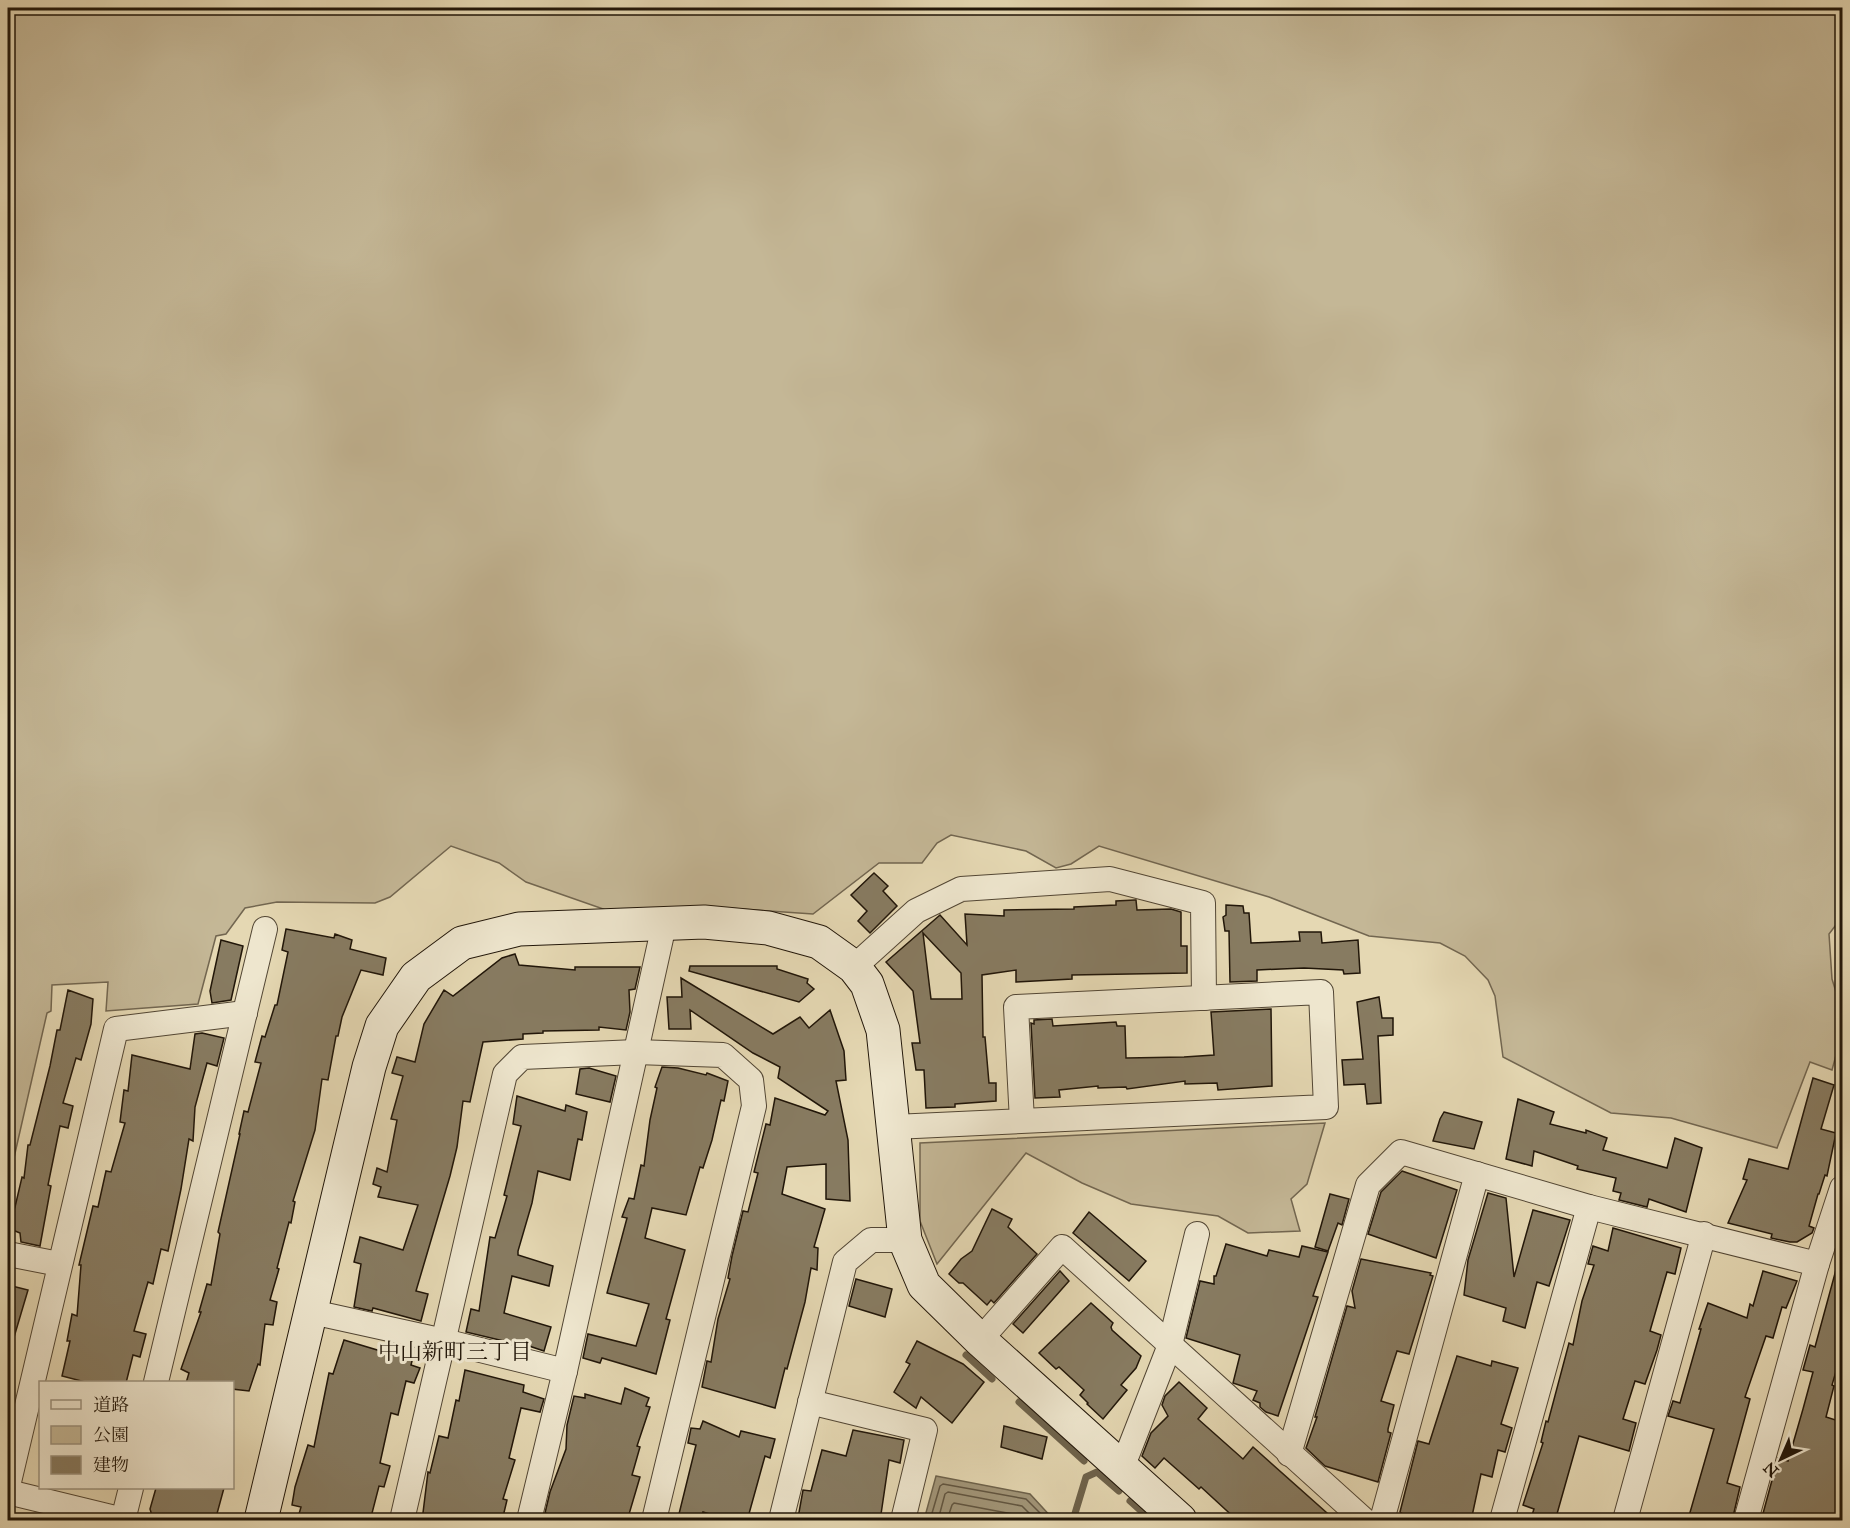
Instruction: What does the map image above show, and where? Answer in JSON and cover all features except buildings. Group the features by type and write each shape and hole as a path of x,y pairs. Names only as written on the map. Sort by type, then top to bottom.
{"street":[{"path":"854,967 915,911 961,889 1110,879 1203,903 1204,998"},
{"path":"261,1521 369,1067 382,1026 416,976 462,943 519,929 704,922 768,928 819,942 854,967 867,984 883,1030 905,1240 924,1285 980,1340 1180,1521"},
{"path":"529,1521 565,1371 664,925"},
{"path":"156,1381 265,929"},
{"path":"894,1127 1326,1107 1321,992 1016,1007 1022,1121"},
{"path":"8,1486 116,1029 245,1013"},
{"path":"402,1521 506,1074 522,1057 636,1052 723,1056 751,1080 754,1106 654,1521"},
{"path":"1289,1454 1368,1185 1401,1152 1590,1207 1817,1264"},
{"path":"1382,1521 1477,1174"},
{"path":"1746,1521 1817,1264 1842,1188"},
{"path":"1502,1521 1590,1207"},
{"path":"1122,1468 1170,1345 1197,1234"},
{"path":"1625,1521 1704,1234"},
{"path":"781,1521 845,1262 871,1240 905,1240"},
{"path":"980,1340 1062,1247 1364,1521"},
{"path":"8,1254 59,1264"},
{"path":"312,1312 565,1371"},
{"path":"810,1402 925,1430 903,1521"},
{"path":"8,1492 123,1520 131,1489"}],"green space":[{"path":"8,8 1842,8 1842,917 1829,934 1832,979 1842,1011 1842,1033 1832,1070 1810,1062 1777,1148 1671,1118 1611,1113 1503,1057 1495,996 1488,980 1465,956 1440,943 1369,936 1269,897 1099,846 1071,864 1056,868 1026,851 951,835 937,843 922,863 879,863 813,914 712,907 606,910 526,882 499,863 451,846 390,897 375,903 277,902 245,908 226,934 216,936 198,1004 106,1011 108,982 52,985 51,1011 47,1013 8,1184"},
{"path":"1325,1123 1307,1184 1291,1199 1300,1231 1248,1233 1218,1216 1131,1204 1082,1183 1026,1153 937,1264 920,1221 920,1143"}],"water":[{"path":"936,1476 1030,1494 1054,1520 924,1520"}],"waterway":[{"path":"966,1355 992,1379"},
{"path":"1019,1402 1084,1461"},
{"path":"1073,1520 1086,1477 1097,1472 1119,1491"},
{"path":"1130,1501 1151,1520"}],"district":[{"name":"中山新町三丁目","path":"455,1351"}]}
